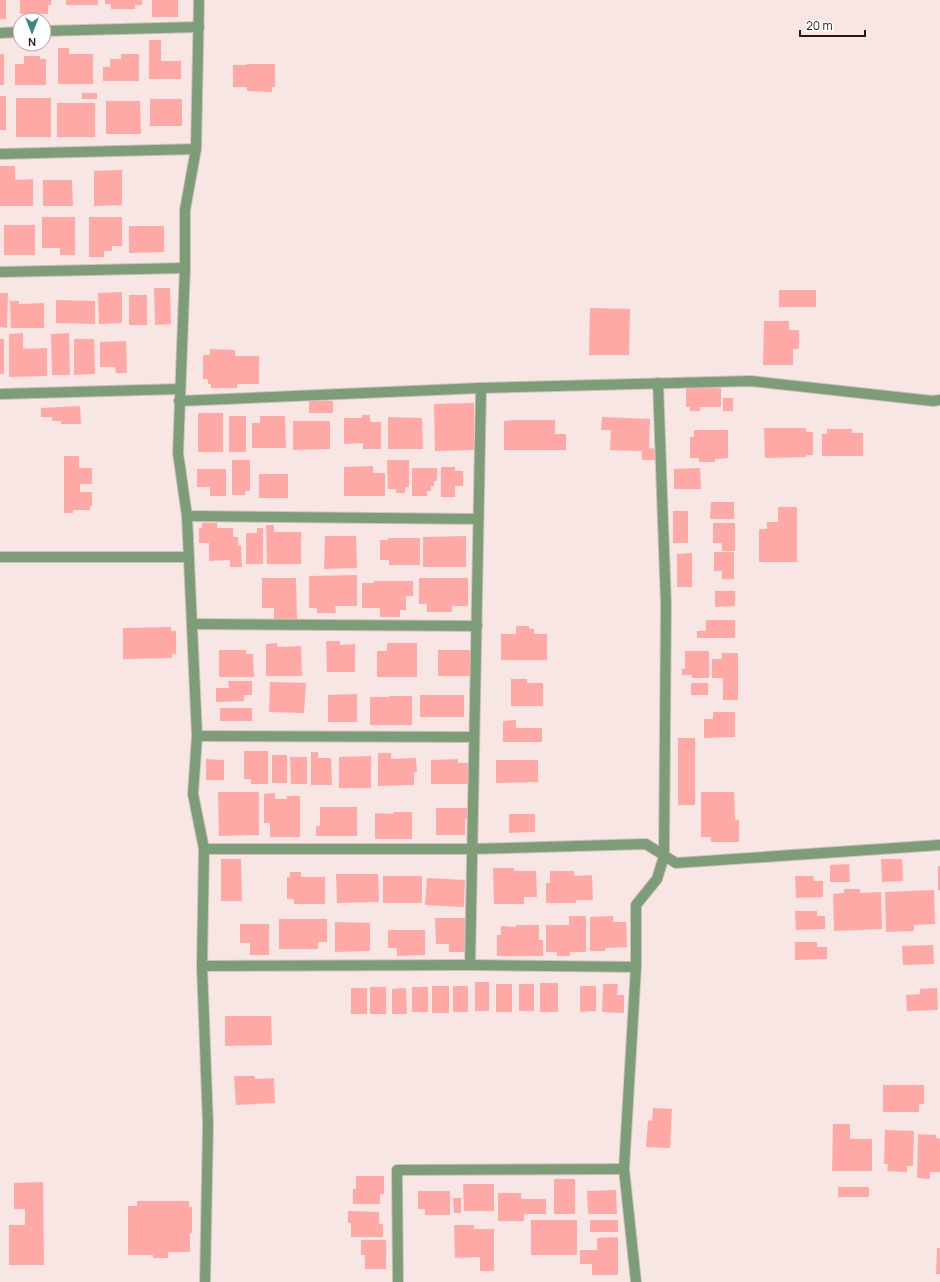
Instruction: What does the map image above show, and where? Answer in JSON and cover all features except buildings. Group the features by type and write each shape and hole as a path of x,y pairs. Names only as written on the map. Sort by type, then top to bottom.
{"street":[{"path":"199,0 196,149 185,210 185,268 178,453 187,516 197,736 193,794 204,849 202,966 208,1125 205,1282"},
{"path":"52,31 199,27"},
{"path":"0,33 12,32"},
{"path":"0,154 196,149"},
{"path":"0,272 185,268"},
{"path":"179,401 481,388 751,381 933,401 940,400"},
{"path":"636,1282 624,1169 636,967 636,905 657,879 664,856 666,605 658,383"},
{"path":"470,965 481,388"},
{"path":"0,394 180,389"},
{"path":"187,516 478,519"},
{"path":"0,557 188,558"},
{"path":"192,624 477,626"},
{"path":"197,736 474,737"},
{"path":"204,849 472,849 646,844 676,863 940,845"},
{"path":"202,966 470,965 636,967"},
{"path":"398,1282 397,1170 624,1169"}]}
